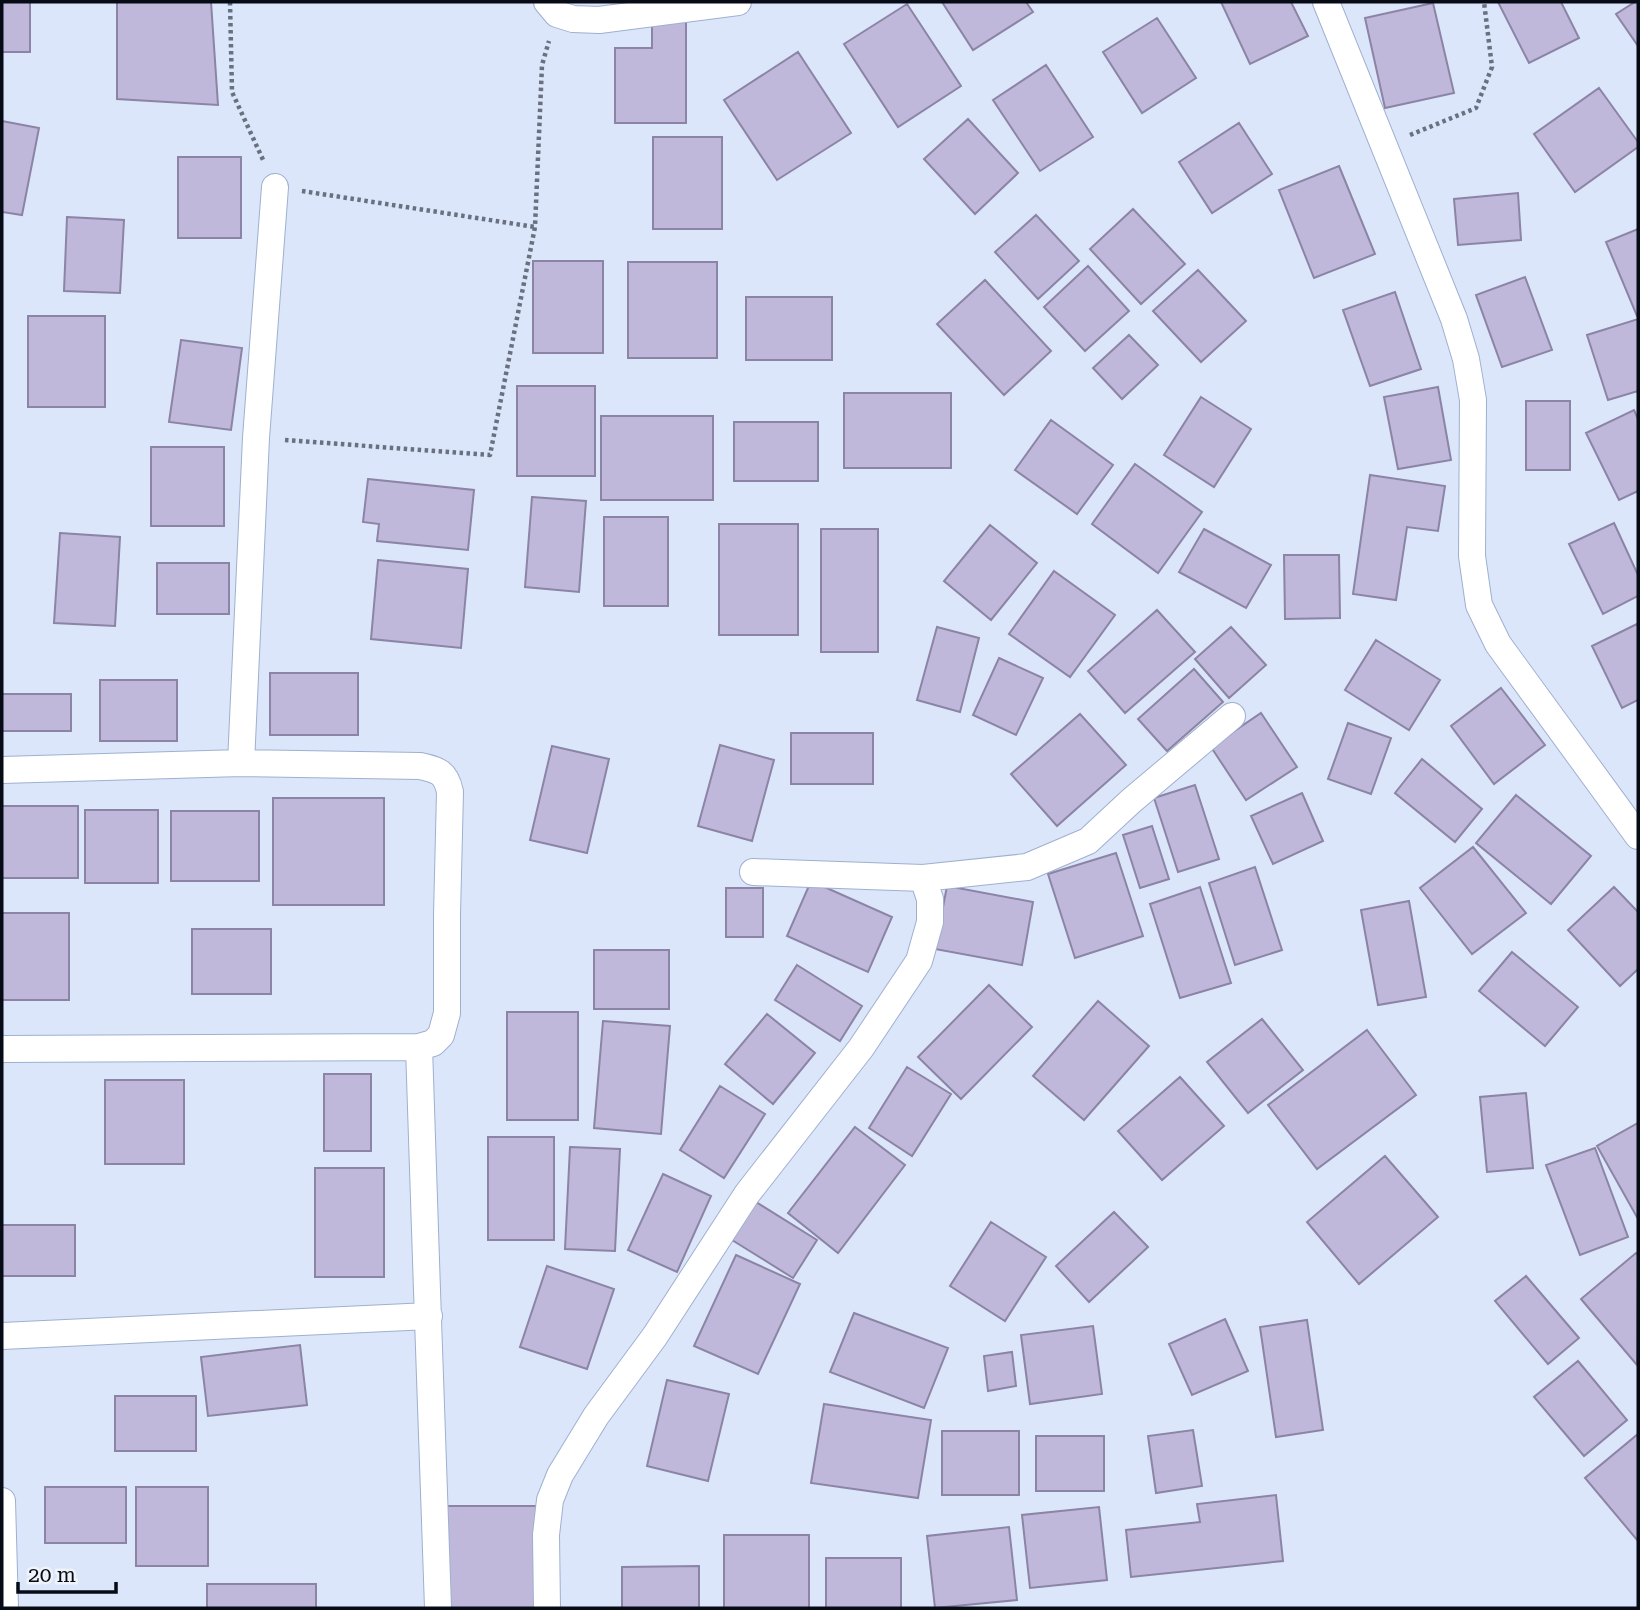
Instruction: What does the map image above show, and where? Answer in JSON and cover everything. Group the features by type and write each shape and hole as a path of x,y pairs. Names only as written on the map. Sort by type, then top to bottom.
{"street":[{"path":"552,8 573,19 598,20 681,5 738,2"},
{"path":"1325,2 1454,318 1466,359 1473,400 1472,556 1479,605 1498,644 1638,836"},
{"path":"241,763 256,439 275,187"},
{"path":"753,872 923,878 1027,867 1088,841 1232,716"},
{"path":"2,770 241,763 420,766 442,774 448,780 450,792 447,1013 441,1035 433,1043 419,1047 2,1049"},
{"path":"547,1608 546,1535 550,1500 561,1475 596,1416 655,1336 747,1194 861,1048 919,961 930,922 930,899 923,878"},
{"path":"419,1047 438,1608"},
{"path":"2,1336 429,1316"},
{"path":"2,1501 5,1608"}],"path":[{"path":"230,2 232,92 275,187 534,227"},
{"path":"1383,146 1476,108 1492,67 1484,2"},
{"path":"256,439 490,455 534,227 542,65 552,8"}],"building":[{"path":"2,2 30,2 30,52 2,52"},
{"path":"117,2 211,2 218,105 117,99"},
{"path":"942,2 1026,2 1033,12 973,50"},
{"path":"1221,2 1291,2 1308,36 1250,64"},
{"path":"1498,2 1561,2 1579,38 1529,63"},
{"path":"1638,2 1638,46 1616,14"},
{"path":"1433,3 1454,93 1385,108 1365,18"},
{"path":"907,4 961,86 898,127 844,44"},
{"path":"1157,18 1196,78 1142,113 1103,52"},
{"path":"652,22 686,22 686,123 615,123 615,48 652,48"},
{"path":"798,52 851,133 777,180 724,100"},
{"path":"1046,65 1093,137 1040,171 993,100"},
{"path":"1599,88 1638,142 1638,147 1575,192 1534,134"},
{"path":"968,119 1018,173 975,214 924,159"},
{"path":"2,121 39,128 22,215 2,212"},
{"path":"1239,123 1272,174 1212,213 1179,162"},
{"path":"653,137 722,137 722,229 653,229"},
{"path":"178,157 241,157 241,238 178,238"},
{"path":"1339,166 1375,254 1314,278 1279,190"},
{"path":"1518,193 1521,240 1458,245 1454,199"},
{"path":"1133,209 1185,264 1141,304 1090,249"},
{"path":"1036,215 1079,261 1038,299 995,252"},
{"path":"67,217 124,220 120,293 64,291"},
{"path":"1638,229 1638,316 1637,316 1606,242"},
{"path":"533,261 603,261 603,353 533,353"},
{"path":"628,262 717,262 717,358 628,358"},
{"path":"1088,266 1129,311 1085,351 1044,307"},
{"path":"1198,270 1246,321 1201,362 1153,311"},
{"path":"1525,277 1552,350 1502,367 1476,295"},
{"path":"985,280 1051,351 1004,395 937,324"},
{"path":"1395,292 1421,369 1370,386 1343,310"},
{"path":"746,297 832,297 832,360 746,360"},
{"path":"28,316 105,316 105,407 28,407"},
{"path":"1638,319 1638,391 1608,400 1587,335"},
{"path":"1129,335 1158,365 1122,399 1093,368"},
{"path":"181,340 242,348 231,430 169,422"},
{"path":"517,386 595,386 595,476 517,476"},
{"path":"1438,387 1451,460 1398,469 1384,397"},
{"path":"844,393 951,393 951,468 844,468"},
{"path":"1201,397 1251,429 1214,487 1164,455"},
{"path":"1526,401 1570,401 1570,470 1526,470"},
{"path":"1634,410 1638,419 1638,491 1619,500 1586,433"},
{"path":"601,416 713,416 713,500 601,500"},
{"path":"1051,420 1113,465 1077,514 1015,470"},
{"path":"734,422 818,422 818,481 734,481"},
{"path":"151,447 224,447 224,526 151,526"},
{"path":"1135,464 1202,512 1158,573 1092,524"},
{"path":"1370,475 1445,486 1438,531 1407,527 1396,600 1353,594"},
{"path":"368,479 474,490 468,550 377,541 379,524 363,522"},
{"path":"532,497 586,501 579,592 525,587"},
{"path":"604,517 668,517 668,606 604,606"},
{"path":"1614,523 1638,575 1638,596 1603,614 1569,544"},
{"path":"719,524 798,524 798,635 719,635"},
{"path":"990,525 1037,563 991,620 944,581"},
{"path":"821,529 878,529 878,652 821,652"},
{"path":"1204,529 1271,565 1246,608 1179,572"},
{"path":"60,533 120,537 115,626 54,623"},
{"path":"1284,555 1339,555 1340,618 1285,619"},
{"path":"378,560 468,569 461,648 371,639"},
{"path":"157,563 229,563 229,614 157,614"},
{"path":"1054,571 1115,615 1070,677 1009,634"},
{"path":"1157,610 1195,652 1125,713 1088,671"},
{"path":"1637,624 1638,700 1622,708 1592,646"},
{"path":"937,627 979,638 960,712 917,700"},
{"path":"1231,627 1266,665 1229,698 1195,659"},
{"path":"1376,640 1440,680 1409,730 1345,690"},
{"path":"999,658 1043,678 1016,735 973,715"},
{"path":"1194,669 1223,702 1167,751 1138,719"},
{"path":"270,673 358,673 358,735 270,735"},
{"path":"100,680 177,680 177,741 100,741"},
{"path":"1501,688 1545,745 1494,784 1451,726"},
{"path":"2,694 71,694 71,731 2,731"},
{"path":"1261,713 1297,767 1246,800 1211,747"},
{"path":"1080,714 1126,765 1057,826 1011,774"},
{"path":"1348,723 1391,738 1371,794 1328,779"},
{"path":"791,733 873,733 873,784 791,784"},
{"path":"720,745 774,760 752,841 698,826"},
{"path":"552,746 609,759 587,853 530,840"},
{"path":"1422,759 1482,809 1455,842 1395,793"},
{"path":"1195,785 1219,859 1178,872 1154,798"},
{"path":"1302,793 1323,841 1273,864 1251,816"},
{"path":"1516,795 1591,856 1551,904 1476,843"},
{"path":"273,798 384,798 384,905 273,905"},
{"path":"2,806 78,806 78,878 2,878"},
{"path":"85,810 158,810 158,883 85,883"},
{"path":"171,811 259,811 259,881 171,881"},
{"path":"1152,826 1169,879 1140,888 1123,835"},
{"path":"1473,847 1526,913 1472,954 1420,888"},
{"path":"1116,853 1143,936 1075,958 1048,874"},
{"path":"1255,867 1282,950 1235,965 1209,883"},
{"path":"811,881 892,917 868,972 787,936"},
{"path":"947,886 1033,902 1022,965 935,949"},
{"path":"1200,887 1231,983 1180,998 1150,904"},
{"path":"1614,887 1638,912 1638,969 1620,986 1568,930"},
{"path":"726,888 763,888 763,937 726,937"},
{"path":"1409,901 1426,997 1378,1005 1361,910"},
{"path":"2,913 69,913 69,1000 2,1000"},
{"path":"192,929 271,929 271,994 192,994"},
{"path":"594,950 669,950 669,1009 594,1009"},
{"path":"1512,952 1578,1007 1545,1046 1479,991"},
{"path":"797,965 862,1006 840,1041 775,1000"},
{"path":"989,985 1032,1027 961,1099 918,1057"},
{"path":"1098,1001 1149,1046 1084,1120 1033,1076"},
{"path":"507,1012 578,1012 578,1120 507,1120"},
{"path":"767,1014 815,1053 773,1104 725,1064"},
{"path":"1262,1019 1303,1070 1248,1113 1207,1062"},
{"path":"603,1021 670,1026 661,1134 594,1128"},
{"path":"1367,1030 1416,1095 1317,1169 1268,1105"},
{"path":"907,1067 951,1094 912,1156 869,1128"},
{"path":"324,1074 371,1074 371,1151 324,1151"},
{"path":"1180,1077 1224,1126 1162,1180 1118,1131"},
{"path":"105,1080 184,1080 184,1164 105,1164"},
{"path":"720,1086 765,1114 724,1178 680,1150"},
{"path":"1526,1093 1533,1168 1487,1172 1480,1097"},
{"path":"1638,1123 1638,1219 1597,1146"},
{"path":"855,1127 905,1165 838,1253 788,1213"},
{"path":"488,1137 554,1137 554,1240 488,1240"},
{"path":"570,1147 620,1149 615,1251 565,1249"},
{"path":"1595,1148 1628,1237 1580,1255 1546,1165"},
{"path":"1385,1156 1438,1217 1359,1284 1307,1222"},
{"path":"315,1168 384,1168 384,1277 315,1277"},
{"path":"663,1174 711,1196 677,1272 628,1250"},
{"path":"756,1202 817,1240 793,1278 732,1240"},
{"path":"1114,1212 1148,1247 1089,1302 1056,1266"},
{"path":"991,1222 1046,1257 1005,1321 950,1286"},
{"path":"2,1225 75,1225 75,1276 2,1276"},
{"path":"1636,1253 1638,1255 1637,1365 1581,1299"},
{"path":"736,1255 800,1284 758,1374 694,1346"},
{"path":"547,1266 614,1289 587,1369 520,1347"},
{"path":"1526,1276 1579,1338 1548,1364 1495,1301"},
{"path":"854,1313 948,1348 924,1408 830,1372"},
{"path":"1225,1319 1248,1371 1192,1395 1169,1344"},
{"path":"1307,1320 1323,1430 1276,1437 1260,1327"},
{"path":"1093,1326 1102,1394 1030,1404 1021,1335"},
{"path":"300,1345 307,1405 208,1416 201,1357"},
{"path":"1012,1352 1016,1386 988,1391 984,1356"},
{"path":"1578,1361 1627,1420 1584,1456 1534,1397"},
{"path":"667,1380 729,1394 708,1481 647,1466"},
{"path":"115,1396 196,1396 196,1451 115,1451"},
{"path":"824,1404 931,1420 918,1498 811,1483"},
{"path":"1193,1430 1202,1486 1156,1493 1148,1436"},
{"path":"942,1431 1019,1431 1019,1495 942,1495"},
{"path":"1638,1434 1638,1541 1585,1478"},
{"path":"1036,1436 1104,1436 1104,1491 1036,1491"},
{"path":"45,1487 126,1487 126,1543 45,1543"},
{"path":"136,1487 208,1487 208,1566 136,1566"},
{"path":"1276,1495 1283,1561 1131,1577 1126,1530 1200,1522 1197,1504"},
{"path":"447,1506 536,1506 536,1608 447,1608"},
{"path":"1099,1507 1107,1580 1030,1588 1022,1515"},
{"path":"1009,1527 1017,1600 935,1608 927,1536"},
{"path":"724,1535 809,1535 809,1608 724,1608"},
{"path":"826,1558 901,1558 901,1608 826,1608"},
{"path":"699,1566 699,1608 622,1608 622,1567"},
{"path":"207,1584 316,1584 316,1608 207,1608"}]}
